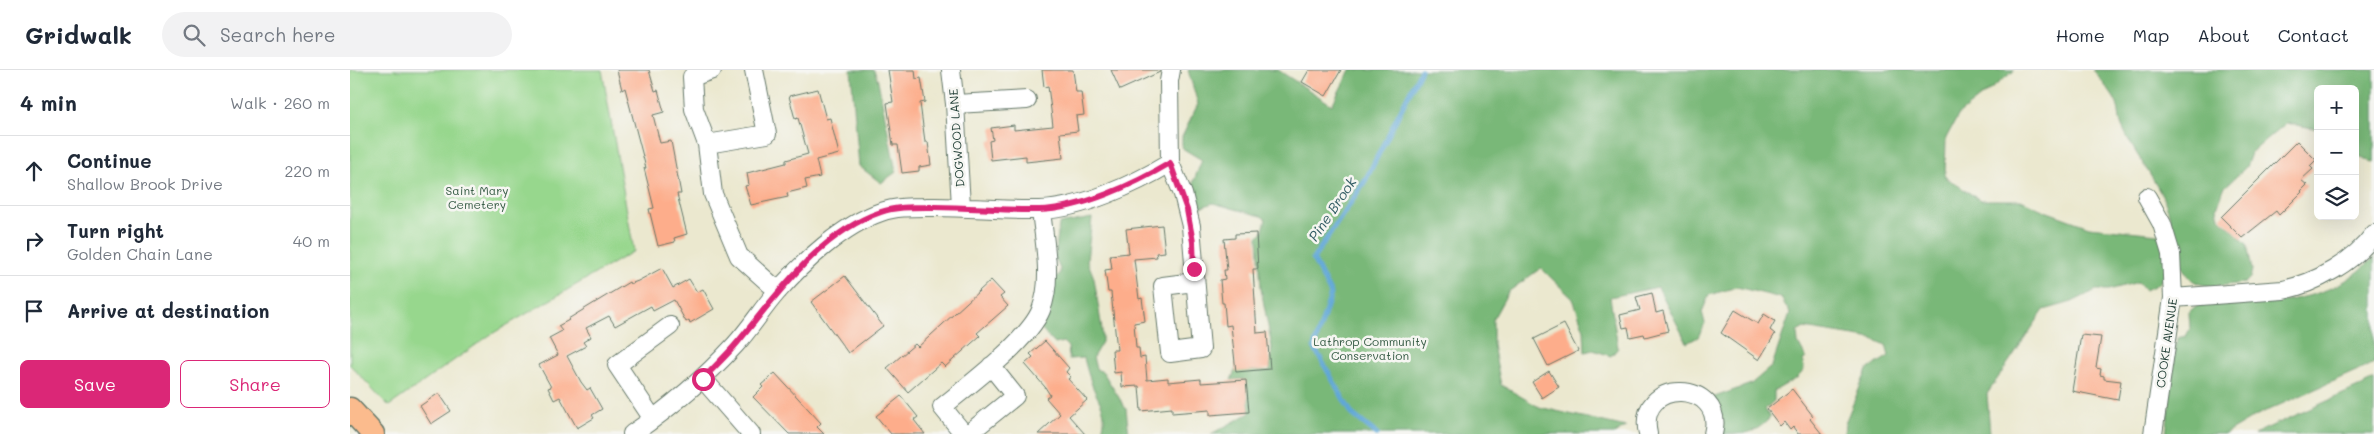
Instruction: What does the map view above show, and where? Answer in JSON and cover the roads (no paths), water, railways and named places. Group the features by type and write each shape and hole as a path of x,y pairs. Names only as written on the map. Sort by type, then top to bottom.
{"main road":[{"path":"350,409 373,434"}],"street":[{"path":"712,70 692,77 694,109 707,144 713,194 739,256 778,291"},
{"path":"707,144 767,134 754,70"},
{"name":"DOGWOOD LANE","path":"951,70 961,206"},
{"path":"1172,70 1169,81 1170,163 1183,194 1191,226 1194,282"},
{"path":"955,104 1027,100"},
{"path":"632,434 685,395 703,379 736,344 778,291 830,240 881,212 911,207 961,206 1041,210 1086,200 1123,188 1170,163"},
{"name":"COOKE AVENUE","path":"2147,197 2162,224 2172,254 2173,298 2153,434"},
{"path":"991,366 1015,396 966,434 942,407 991,366 1022,335 1041,310 1046,272 1041,210"},
{"path":"2173,298 2283,290 2299,287 2346,261 2374,234"},
{"path":"653,419 617,365 670,326"},
{"path":"703,379 751,434"},
{"path":"1648,434 1646,421 1651,407 1662,396 1677,391 1692,393 1705,401 1713,414 1713,434"}],"waterway":[{"name":"Pine Brook","path":"1377,434 1352,414 1314,347 1331,294 1313,259 1365,181 1421,70"}],"park label":[{"name":"Saint Mary Cemetery","path":"477,197"},
{"name":"Lathrop Community Conservation","path":"1370,348"}]}
